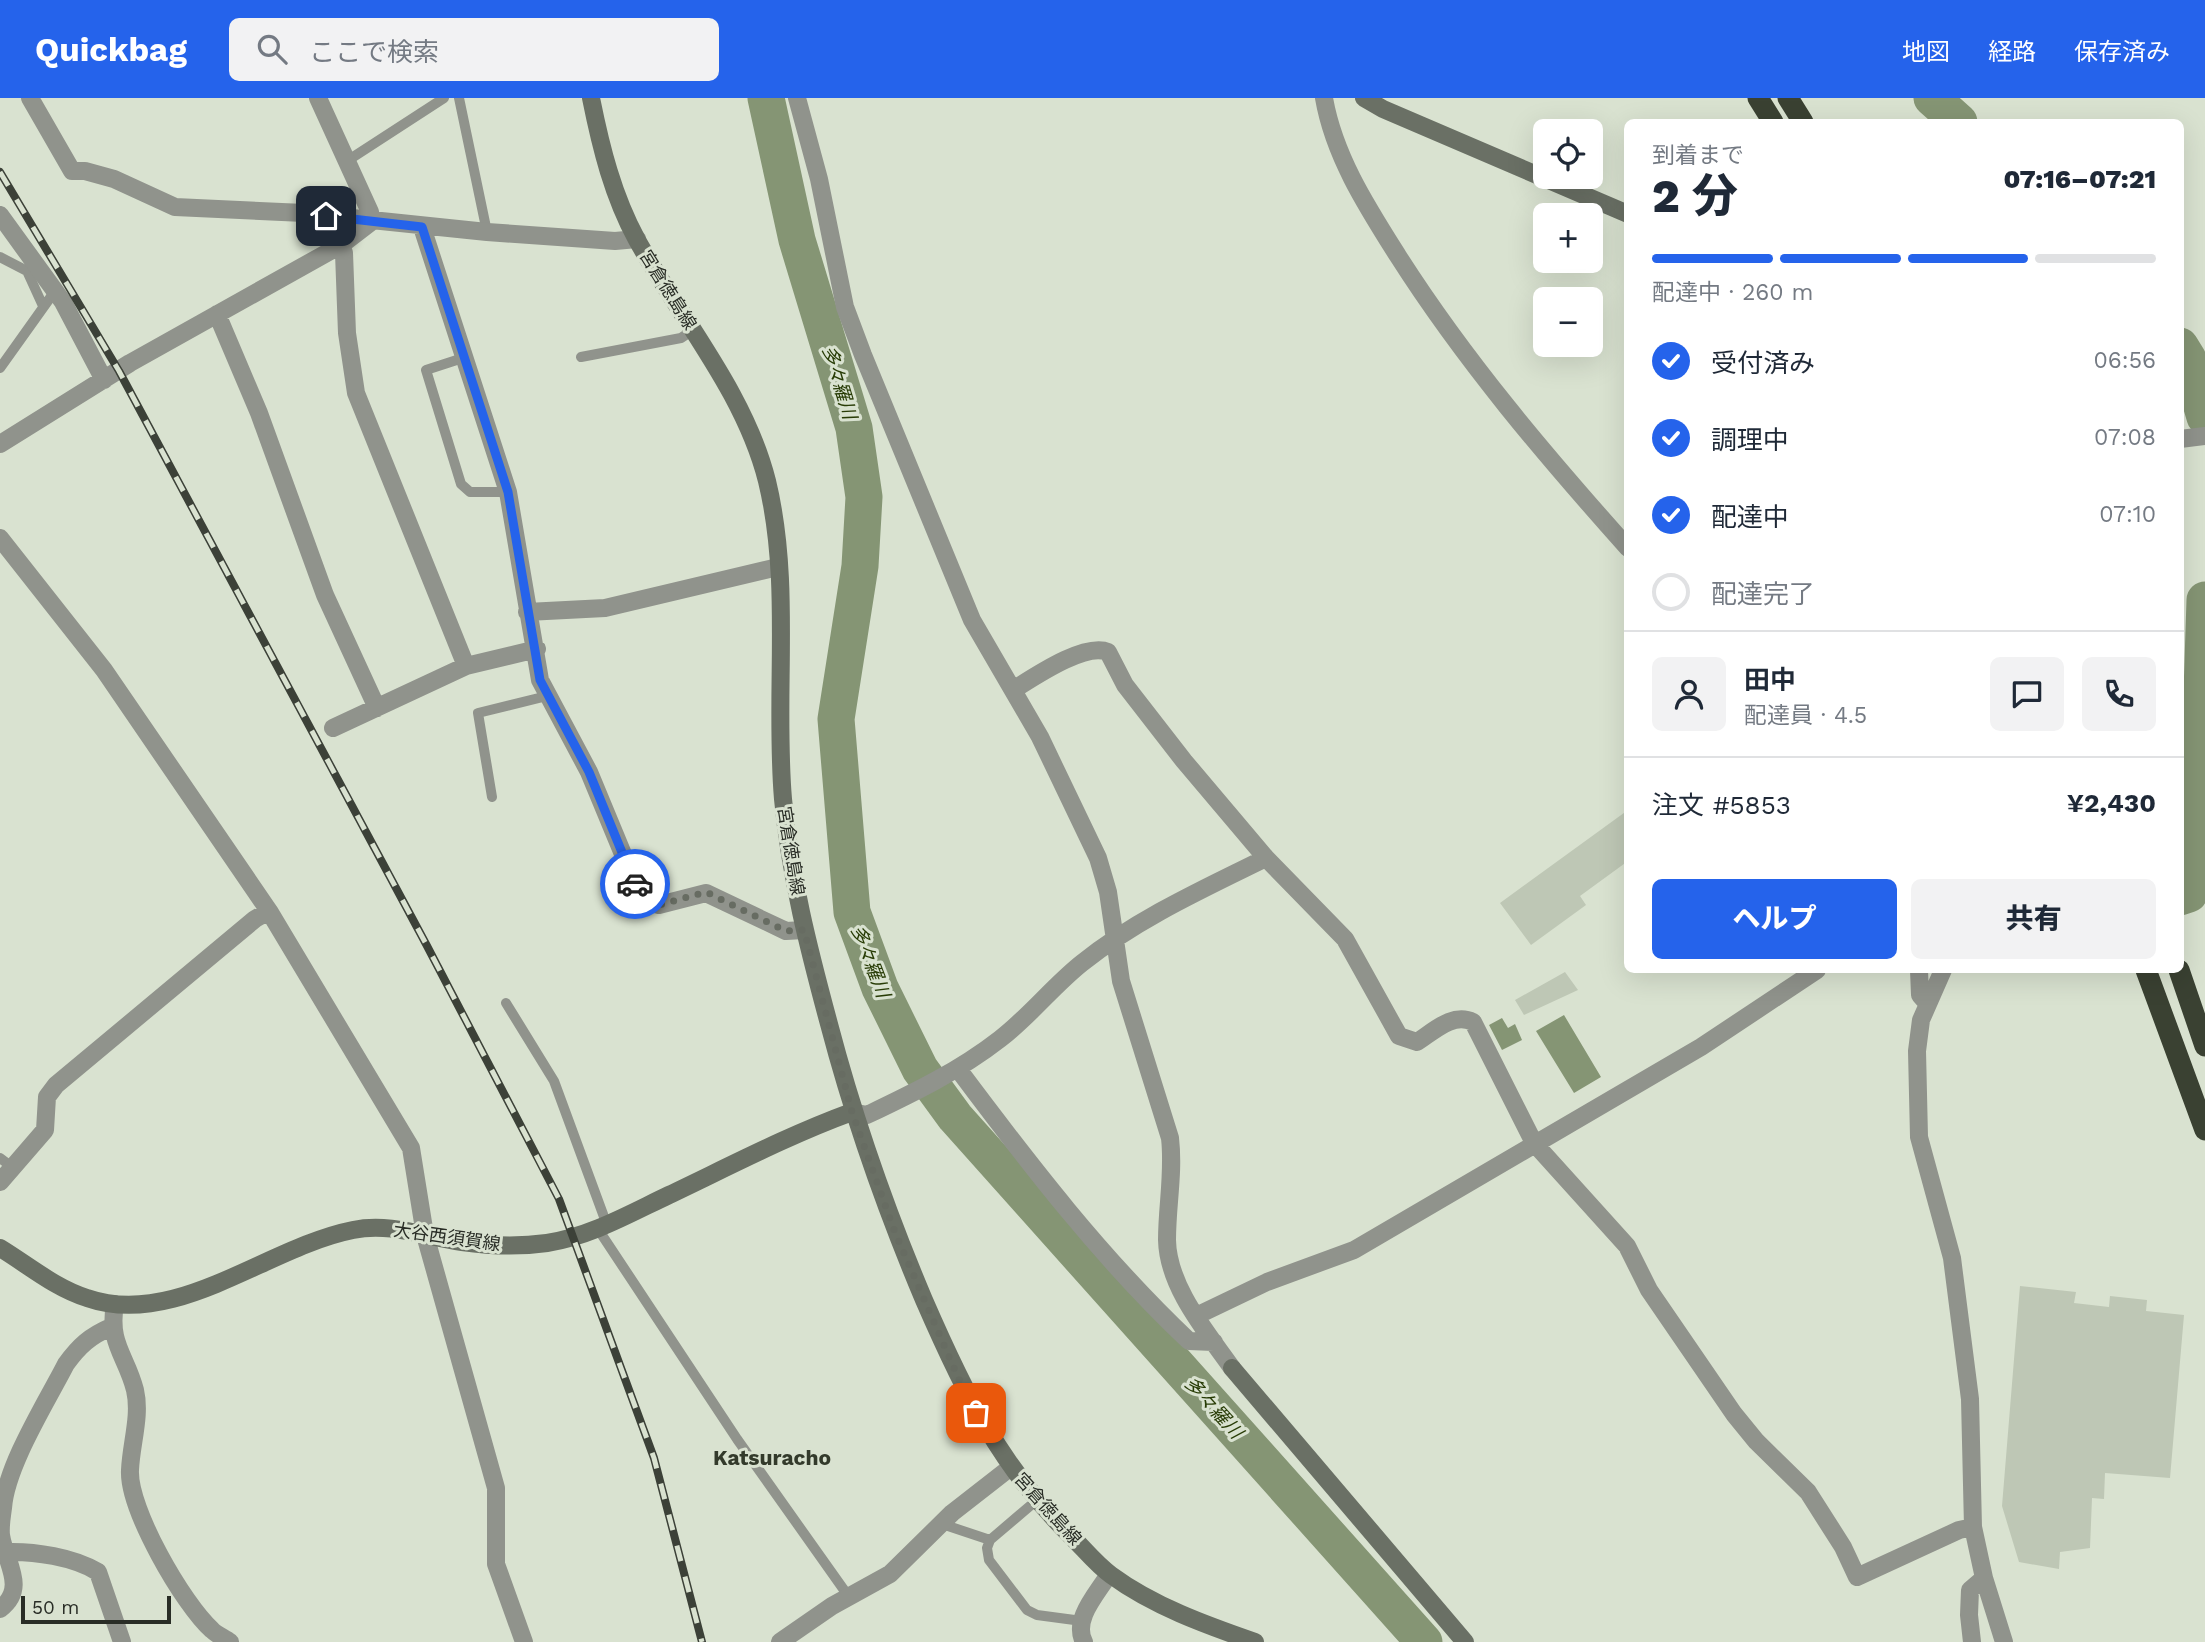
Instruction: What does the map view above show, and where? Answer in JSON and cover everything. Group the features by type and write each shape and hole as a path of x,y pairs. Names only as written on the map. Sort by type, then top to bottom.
{"highway":[{"path":"1758,98 1771,119"},
{"path":"1788,98 1801,119"},
{"path":"2147,973 2205,1130"},
{"path":"2180,973 2205,1046"}],"main road":[{"name":"宮倉徳島線","path":"591,98 605,163 637,239 692,330 761,456 776,519 783,797 804,930 852,1112 894,1230 964,1391 1011,1467 1037,1500 1109,1574 1152,1601 1255,1642"},
{"path":"1364,98 1382,109 1624,212"},
{"name":"大谷西須賀線","path":"0,1248 60,1287 88,1299 141,1305 183,1297 311,1242 354,1229 387,1227 505,1246 574,1238 603,1227 809,1128 852,1112"},
{"path":"1232,1368 1465,1642"}],"street":[{"path":"30,98 72,171 85,171 114,179 175,206 304,213 487,232 615,241 637,239"},
{"path":"318,98 370,212 371,222"},
{"path":"797,98 819,178 849,319 972,620 1013,690 1098,858 1108,892 1124,994 1170,1138 1173,1162 1167,1240 1171,1268 1196,1316 1232,1368"},
{"path":"1324,98 1339,152 1372,216 1416,284 1513,416 1624,543"},
{"path":"0,215 55,291 104,380"},
{"path":"0,444 217,314 341,245 371,222"},
{"path":"422,227 508,492 524,573 529,630 537,649 540,680 589,772 642,900 659,905 706,892 786,931 804,930"},
{"path":"341,245 345,253 347,333 356,393 466,666"},
{"path":"217,314 259,413 324,595 377,708"},
{"path":"0,538 104,670 269,911 411,1148 425,1235 496,1488 496,1564 524,1642"},
{"path":"527,612 605,608 778,567"},
{"path":"333,728 466,666 537,649"},
{"path":"1013,690 1088,650 1108,652 1125,685 1146,715 1266,858 1345,939 1399,1036 1417,1042 1453,1018 1464,1018 1473,1022 1534,1143 1627,1246 1649,1290 1734,1414 1756,1441 1808,1492 1843,1547 1857,1577 1958,1530 1973,1527"},
{"path":"852,1112 867,1115 953,1071 1001,1039 1081,964 1114,940 1155,915 1266,858"},
{"path":"0,1182 6,1162 45,1130 47,1097 55,1085 153,1001 255,919 269,911"},
{"path":"1196,1316 1267,1282 1354,1250 1701,1047 1812,973"},
{"path":"1919,973 1920,995 1927,1003"},
{"path":"1942,973 1927,1003 1917,1051 1919,1137 1952,1258 1970,1399 1973,1527 1984,1578 2004,1642"},
{"path":"953,1071 1146,1301 1189,1340 1214,1342"},
{"path":"115,1304 111,1327 135,1391 137,1412 130,1472 132,1495 157,1548 184,1594 212,1630 230,1642"},
{"path":"0,1609 9,1602 14,1590 0,1534 4,1491 11,1473 72,1356 93,1334 111,1327"},
{"path":"780,1642 890,1574 942,1524 1011,1467"},
{"path":"6,1552 22,1552 87,1565 98,1572 122,1642"},
{"path":"1084,1642 1082,1621 1109,1574"},
{"path":"1972,1642 1970,1590 1984,1578"}],"lane":[{"path":"347,161 444,98"},
{"path":"459,98 487,232"},
{"path":"0,257 27,271 43,306"},
{"path":"0,368 55,291"},
{"path":"581,356 681,338 692,330"},
{"path":"466,356 426,370 460,484 470,492 508,492"},
{"path":"492,797 478,713 547,696"},
{"path":"506,1003 554,1081 603,1227 737,1439 849,1597"},
{"path":"1037,1500 990,1540 987,1548 989,1560 1027,1610 1037,1615 1082,1621"},
{"path":"942,1524 990,1540"}],"shaded area":[{"path":"1564,1015 1601,1077 1574,1093 1536,1031"},
{"path":"1502,1018 1508,1028 1515,1024 1522,1040 1502,1050 1489,1025"}],"building":[{"path":"1624,813 1624,864 1580,896 1586,905 1531,945 1500,903"},
{"path":"1565,972 1578,990 1524,1015 1515,1000"},
{"path":"2020,1286 2076,1292 2074,1303 2109,1307 2110,1296 2147,1300 2146,1311 2184,1315 2170,1478 2105,1473 2104,1499 2092,1498 2090,1548 2060,1552 2059,1569 2019,1562 2002,1506"}],"waterway":[{"name":"多々羅川","path":"766,98 797,240 854,428 864,497 860,566 836,719 852,912 880,988 920,1069 955,1117 1424,1642"},
{"path":"1932,98 1956,119"},
{"path":"2184,352 2205,417"},
{"path":"2184,896 2189,894 2196,876 2205,600"}],"railway":[{"path":"0,172 119,371 426,944 559,1199 654,1458 702,1642"}],"way so far":[{"path":"635,884 642,900 659,905 706,892 786,931 804,930 852,1112 894,1230 976,1413"}],"district":[{"name":"Katsuracho","path":"772,1458"}],"route":[{"path":"326,216 422,227 508,492 524,573 529,630 537,649 540,680 589,772 635,884"}]}
